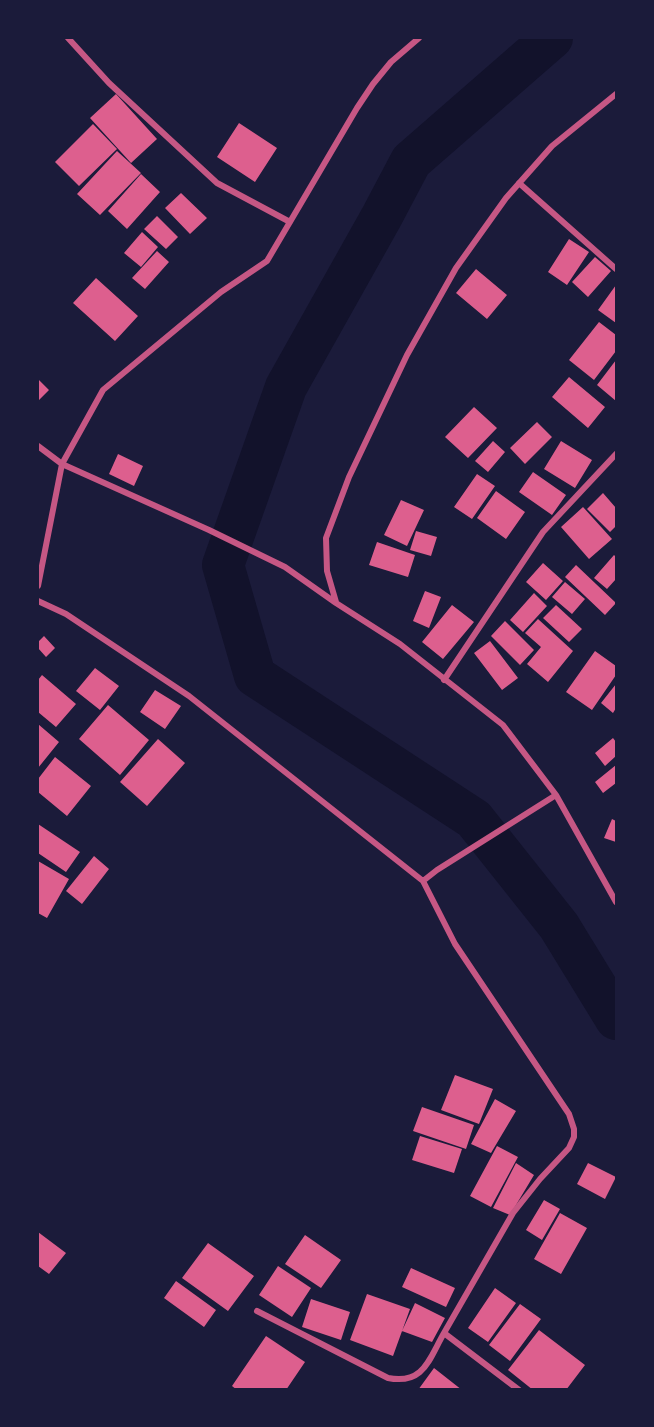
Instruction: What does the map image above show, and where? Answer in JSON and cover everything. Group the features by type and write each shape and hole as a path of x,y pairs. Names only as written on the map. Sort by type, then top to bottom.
{"street":[{"path":"68,38 109,83 217,183 290,222"},
{"path":"38,586 62,464 103,390 221,292 267,261 373,84 391,62 419,38"},
{"path":"336,603 327,571 326,538 349,477 407,355 456,268 506,198 552,146 616,94"},
{"path":"519,183 616,269"},
{"path":"38,447 62,464 285,567 400,644 503,725 556,795 616,902"},
{"path":"444,680 543,532 616,454"},
{"path":"38,602 66,614 189,696 423,881 455,944 569,1114 574,1129 574,1137 569,1148 513,1213 422,1372 411,1378 400,1380 388,1378 257,1311"},
{"path":"423,881 556,795"},
{"path":"444,1333 519,1389"}],"building":[{"path":"116,94 157,139 131,163 90,118"},
{"path":"239,123 277,148 255,182 217,157"},
{"path":"93,124 117,149 79,186 55,162"},
{"path":"117,151 141,173 100,215 77,194"},
{"path":"141,174 160,192 127,229 108,211"},
{"path":"181,193 207,218 190,234 165,208"},
{"path":"157,216 178,237 166,249 144,229"},
{"path":"142,232 158,247 141,267 124,253"},
{"path":"569,239 589,252 567,285 548,272"},
{"path":"157,251 169,262 145,289 132,278"},
{"path":"595,257 611,271 588,297 572,282"},
{"path":"476,269 507,295 487,319 456,293"},
{"path":"96,278 138,316 115,341 73,303"},
{"path":"616,285 616,323 598,310"},
{"path":"599,322 616,335 616,351 594,380 569,360"},
{"path":"616,360 616,401 597,385"},
{"path":"569,377 605,407 588,428 552,397"},
{"path":"38,379 49,390 38,401"},
{"path":"474,407 497,428 468,458 445,437"},
{"path":"537,422 552,437 525,464 510,448"},
{"path":"493,441 505,452 488,472 475,461"},
{"path":"561,441 592,460 575,488 544,469"},
{"path":"118,454 143,466 134,486 109,474"},
{"path":"533,472 566,495 552,515 519,492"},
{"path":"477,474 495,486 472,519 454,507"},
{"path":"496,491 525,512 506,539 477,518"},
{"path":"603,493 616,508 616,526 610,532 587,509"},
{"path":"401,500 424,510 407,546 384,535"},
{"path":"583,507 612,539 589,559 561,527"},
{"path":"416,531 437,537 431,556 410,550"},
{"path":"377,542 415,555 408,577 369,565"},
{"path":"614,555 616,557 616,579 607,589 594,578"},
{"path":"543,563 563,581 546,600 526,582"},
{"path":"576,565 616,603 605,615 565,577"},
{"path":"565,582 585,599 572,614 552,597"},
{"path":"425,591 441,597 429,628 413,621"},
{"path":"534,593 547,606 523,632 510,620"},
{"path":"452,605 474,622 443,659 422,642"},
{"path":"556,605 582,629 569,642 543,618"},
{"path":"538,619 573,651 548,682 527,664 541,647 525,633"},
{"path":"505,621 534,650 520,665 491,636"},
{"path":"44,636 55,648 46,657 38,648 38,642"},
{"path":"490,641 518,678 502,690 474,653"},
{"path":"595,651 616,666 616,675 592,710 566,692"},
{"path":"95,668 119,686 100,710 76,691"},
{"path":"42,675 76,704 56,727 38,712 38,680"},
{"path":"616,684 616,708 613,713 601,703"},
{"path":"155,690 181,706 165,729 140,712"},
{"path":"108,705 149,740 120,775 79,739"},
{"path":"38,724 59,742 38,768"},
{"path":"613,738 616,742 616,756 605,766 595,753"},
{"path":"158,739 185,763 147,806 120,782"},
{"path":"55,757 91,786 67,816 38,792 38,779"},
{"path":"616,765 616,783 603,793 595,782"},
{"path":"612,819 616,821 616,842 604,838"},
{"path":"38,824 80,852 66,872 38,853"},
{"path":"94,856 109,869 82,904 66,891"},
{"path":"38,861 69,879 47,918 38,913"},
{"path":"455,1075 493,1089 479,1124 441,1110"},
{"path":"495,1099 516,1111 491,1153 471,1144"},
{"path":"422,1107 474,1125 466,1149 413,1131"},
{"path":"420,1136 462,1149 454,1173 412,1160"},
{"path":"497,1146 518,1157 491,1207 470,1196"},
{"path":"516,1163 534,1175 510,1215 493,1208"},
{"path":"588,1163 616,1177 605,1199 577,1184"},
{"path":"544,1200 560,1209 542,1240 526,1230"},
{"path":"560,1213 587,1228 561,1274 534,1259"},
{"path":"38,1232 66,1253 49,1274 38,1266"},
{"path":"305,1235 341,1260 321,1288 285,1264"},
{"path":"208,1243 254,1276 228,1311 182,1278"},
{"path":"278,1266 311,1288 292,1317 259,1295"},
{"path":"411,1268 455,1288 446,1307 402,1287"},
{"path":"176,1281 216,1310 204,1327 164,1298"},
{"path":"495,1288 516,1303 488,1342 468,1328"},
{"path":"367,1294 410,1309 393,1356 350,1340"},
{"path":"311,1299 350,1312 341,1340 302,1327"},
{"path":"415,1303 445,1318 432,1342 402,1331"},
{"path":"520,1304 541,1319 510,1361 489,1345"},
{"path":"539,1330 585,1365 566,1390 533,1390 508,1370"},
{"path":"266,1336 305,1362 286,1390 237,1390 232,1386"},
{"path":"434,1368 462,1390 418,1390"}],"waterway":[{"path":"552,38 411,161 286,387 223,565 255,676 474,819 559,926 616,1019"}]}
